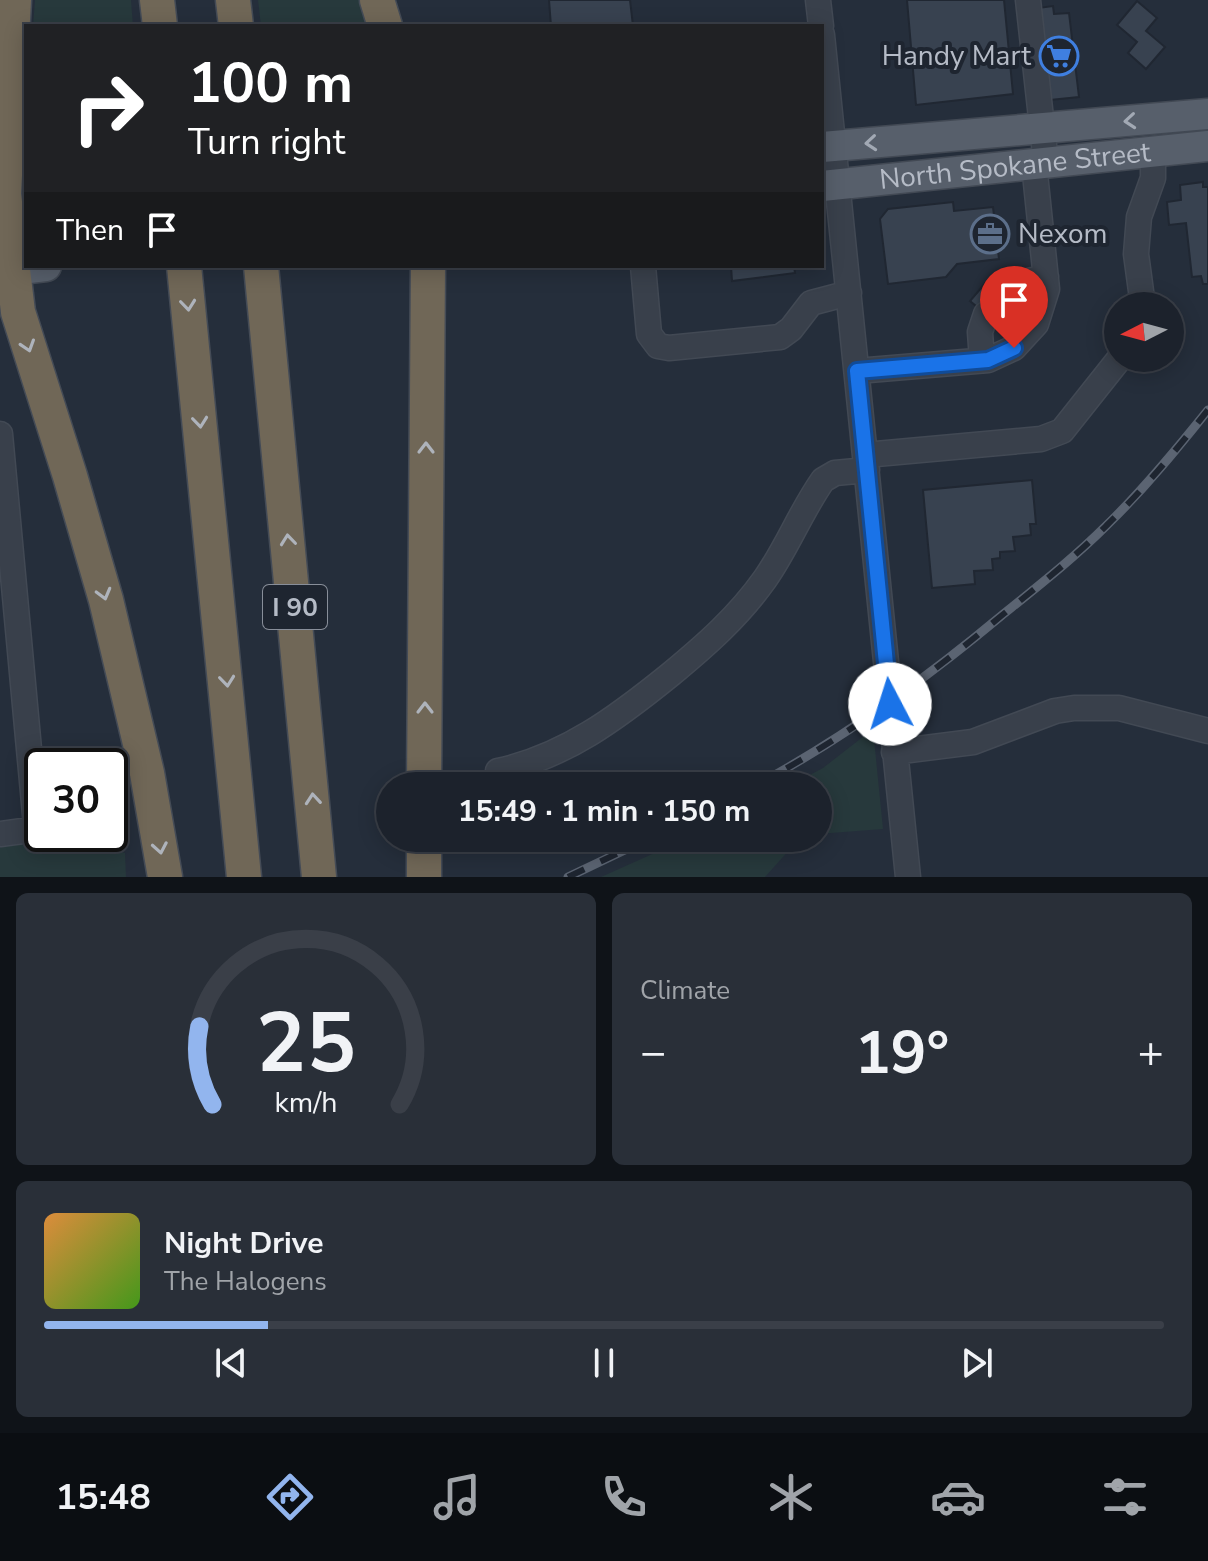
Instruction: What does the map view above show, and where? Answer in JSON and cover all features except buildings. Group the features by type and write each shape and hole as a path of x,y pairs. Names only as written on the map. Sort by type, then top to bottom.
{"highway":[{"path":"14,0 4,194 18,312 70,476 126,681 147,773 165,877"},
{"path":"157,0 160,24"},
{"path":"233,0 236,24"},
{"path":"377,0 384,24"},
{"name":"I 90","path":"184,268 244,877"},
{"name":"I 90","path":"261,268 319,877"},
{"path":"424,772 428,268"}],"main road":[{"name":"North Spokane Street","path":"828,147 1208,114"},
{"name":"North Spokane Street","path":"830,185 1208,146"}],"street":[{"path":"818,0 821,24"},
{"path":"857,371 988,360 1014,348 1036,324 1047,289 1041,129 1028,0"},
{"path":"824,72 830,185 849,293 908,877"},
{"path":"1141,292 1136,254 1139,217 1153,178 1153,152"},
{"path":"643,268 649,334 658,346 669,348 780,337 791,329 811,303 849,293"},
{"path":"1003,293 1011,285 1046,277"},
{"path":"982,360 980,332 986,314"},
{"path":"498,771 549,756 589,735 636,702 709,643 748,602 782,553 823,480 866,463 1041,439 1062,431 1109,372"},
{"path":"0,434 10,645 36,825 30,830 0,834"},
{"path":"894,752 973,742 1055,711 1074,708 1119,708 1208,731"}],"shaded area":[{"path":"35,0 131,0 133,24 33,24"},
{"path":"258,0 367,0 373,24 261,24"},
{"path":"873,729 883,829 832,833 832,772 815,772"},
{"path":"24,838 24,852 122,852 125,853 126,877 0,877 0,843"},
{"path":"657,852 787,852 765,877 601,877"}],"railway":[{"path":"779,772 882,707 1055,572 1134,497 1208,410"},
{"path":"568,877 621,852"}],"place":[{"name":"Handy Mart","path":"1059,56"},
{"name":"Nexom","path":"990,234"}],"route":[{"path":"890,704 857,371 988,360 1014,348"}]}
